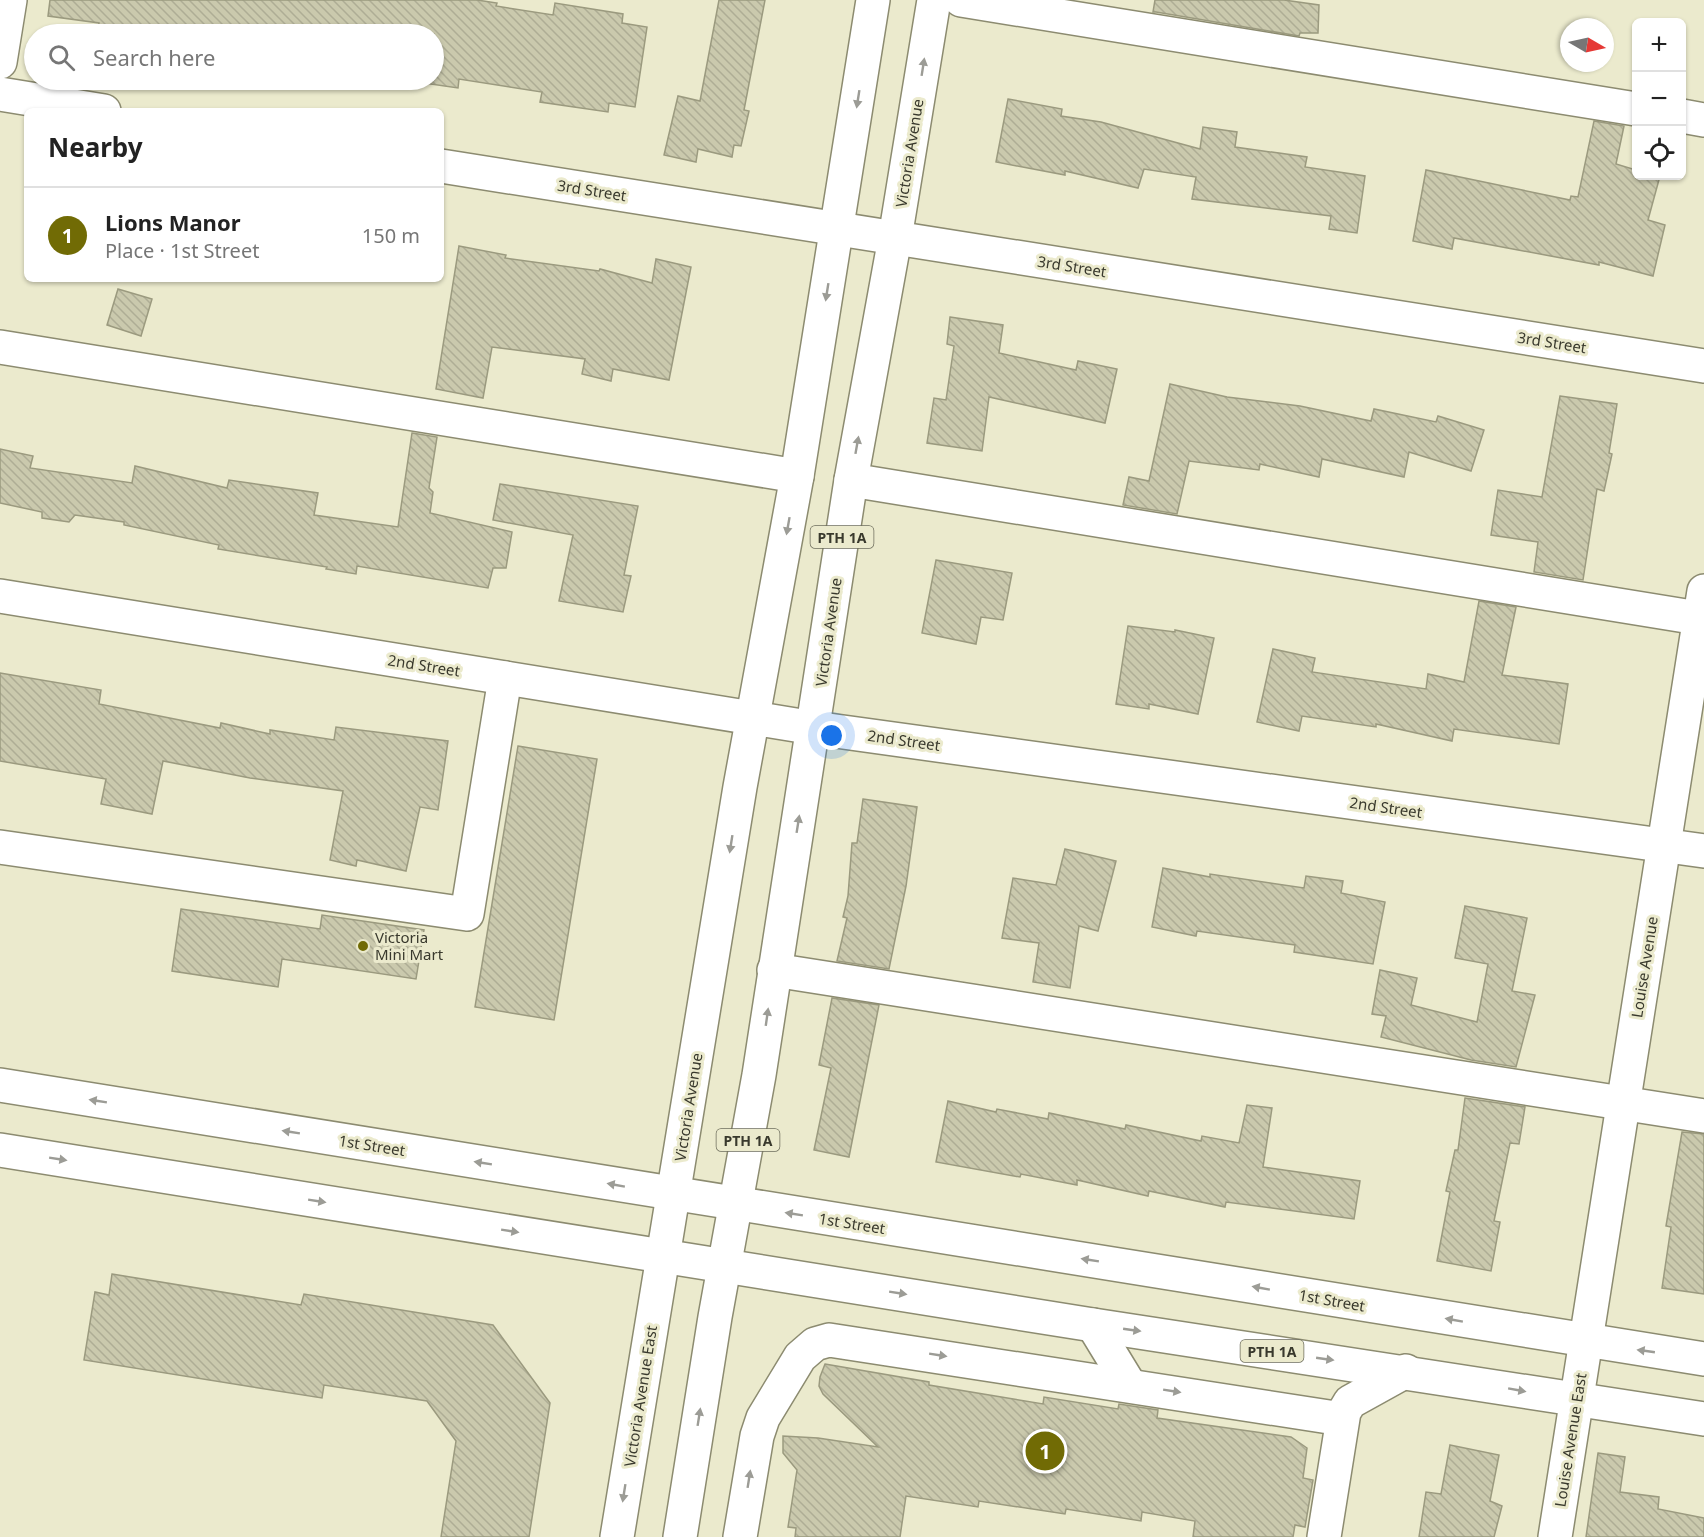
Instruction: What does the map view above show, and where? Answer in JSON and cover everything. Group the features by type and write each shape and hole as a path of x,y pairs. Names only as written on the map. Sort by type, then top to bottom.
{"main road":[{"path":"0,62 10,0"},
{"name":"Victoria Avenue","path":"663,1255 752,717 797,476 873,0"},
{"name":"Victoria Avenue","path":"724,1265 814,728 850,480 895,238 934,0"},
{"path":"961,0 1632,108"},
{"path":"0,94 86,108"},
{"path":"1686,117 1704,120"},
{"name":"3rd Street","path":"444,166 1704,366"},
{"path":"0,347 797,476"},
{"path":"850,480 1703,609"},
{"name":"2nd Street","path":"0,596 814,728 1704,851"},
{"name":"Louise Avenue","path":"1585,1342 1703,609"},
{"path":"0,847 467,914 505,678"},
{"path":"774,970 1704,1116"},
{"name":"1st Street","path":"0,1085 673,1195 1148,1269 1585,1342 1704,1359"},
{"path":"0,1150 663,1255"},
{"name":"PTH 1A","path":"663,1255 1093,1325 1406,1371 1704,1419"},
{"name":"Victoria Avenue East","path":"617,1537 663,1255"},
{"path":"680,1537 724,1265"},
{"path":"1093,1325 1129,1384"},
{"path":"740,1537 759,1428 800,1357 816,1344 829,1340 1129,1384 1342,1419"},
{"name":"Louise Avenue East","path":"1555,1537 1585,1342"},
{"path":"1324,1537 1342,1419 1350,1402 1406,1371"}],"building":[{"path":"50,0 477,0 497,3 496,6 553,15 555,3 623,14 622,23 647,27 635,107 609,103 608,112 540,102 542,92 459,79 458,88 444,86 444,24 99,24 48,16"},
{"path":"719,0 765,0 744,110 749,111 741,146 734,145 732,157 698,149 696,162 664,155 678,96 700,101"},
{"path":"1155,0 1284,0 1319,5 1318,33 1300,33 1299,36 1153,12"},
{"path":"1008,99 1062,109 1061,116 1101,122 1200,149 1203,127 1237,132 1235,147 1307,157 1305,167 1365,176 1357,233 1329,229 1331,216 1192,199 1196,177 1144,169 1138,188 1065,171 1065,175 996,162"},
{"path":"1594,121 1624,126 1616,164 1632,169 1632,180 1659,180 1648,220 1665,225 1653,276 1599,262 1599,265 1454,238 1452,249 1413,241 1426,170 1570,200 1571,196 1578,197"},
{"path":"459,246 506,255 505,258 599,271 600,269 652,283 656,259 691,267 669,380 613,369 611,381 582,374 585,359 492,347 483,398 436,389"},
{"path":"118,289 152,299 141,336 107,325"},
{"path":"950,317 1003,325 999,353 1076,370 1078,361 1117,369 1105,423 989,397 982,451 927,443 934,398 946,400 954,346 947,344"},
{"path":"1170,384 1227,397 1300,406 1371,421 1374,409 1436,422 1438,416 1484,430 1471,471 1409,452 1404,477 1322,459 1319,477 1260,464 1259,470 1189,461 1177,514 1123,505 1129,477 1149,481"},
{"path":"1560,396 1617,404 1609,453 1612,454 1604,491 1597,489 1583,580 1534,572 1538,542 1491,535 1498,490 1542,497"},
{"path":"412,433 437,437 429,488 433,492 430,513 512,532 506,568 493,568 488,588 357,566 356,574 326,569 327,567 218,549 219,545 124,525 124,522 75,515 69,522 42,518 42,512 0,503 0,449 33,456 30,468 132,483 135,466 227,488 229,480 318,493 314,515 398,527"},
{"path":"500,484 638,506 624,575 631,576 623,612 559,601 573,535 493,520"},
{"path":"936,560 1012,573 1003,620 981,617 976,644 922,633"},
{"path":"1479,601 1516,607 1502,675 1568,684 1559,744 1454,729 1452,741 1376,724 1376,727 1302,716 1299,731 1257,722 1273,649 1315,658 1312,672 1426,689 1428,674 1464,682"},
{"path":"1128,626 1175,632 1175,630 1214,638 1198,714 1149,704 1149,709 1116,704"},
{"path":"0,673 101,690 99,704 220,728 221,723 270,734 270,730 334,740 336,727 448,741 438,810 420,807 406,871 357,860 356,866 330,860 343,791 250,778 163,761 152,814 101,804 106,779 0,761"},
{"path":"518,746 597,759 554,1020 475,1007"},
{"path":"863,799 917,807 906,886 889,969 837,961 847,918 843,917 848,896 852,843 857,843"},
{"path":"1065,849 1116,861 1098,931 1079,926 1070,988 1033,982 1039,943 1002,938 1013,878 1056,885"},
{"path":"1163,868 1210,877 1210,874 1304,888 1306,876 1343,881 1341,893 1385,902 1373,964 1294,952 1295,945 1197,931 1196,936 1152,927"},
{"path":"1465,906 1527,918 1512,991 1535,995 1516,1067 1471,1060 1381,1037 1386,1016 1372,1014 1380,970 1417,978 1411,1005 1477,1022 1488,964 1455,958"},
{"path":"181,909 320,929 322,915 424,930 416,979 282,959 278,987 172,971"},
{"path":"832,998 879,1005 849,1157 814,1150 831,1068 819,1065"},
{"path":"1465,1098 1525,1107 1519,1144 1510,1143 1494,1221 1500,1222 1491,1271 1437,1261 1450,1192 1446,1191 1455,1150 1458,1150"},
{"path":"948,1101 996,1112 997,1109 1048,1119 1049,1113 1125,1129 1126,1125 1201,1141 1202,1136 1239,1143 1247,1105 1272,1108 1263,1167 1360,1181 1354,1219 1226,1202 1225,1207 1149,1191 1148,1196 1077,1180 1077,1185 1021,1174 1020,1177 936,1162"},
{"path":"1682,1132 1704,1134 1704,1294 1662,1288 1671,1227 1666,1226"},
{"path":"112,1274 301,1305 304,1294 493,1325 550,1403 529,1537 441,1537 456,1441 427,1401 324,1385 322,1398 84,1360 95,1292 109,1295"},
{"path":"825,1364 929,1382 929,1385 1043,1404 1044,1397 1118,1409 1119,1404 1158,1410 1157,1418 1291,1437 1307,1448 1303,1478 1313,1480 1305,1527 1295,1525 1293,1537 1193,1537 1195,1521 1142,1512 1141,1521 1066,1509 1065,1514 979,1501 978,1507 906,1496 900,1537 795,1537 796,1528 788,1527 797,1470 783,1453 783,1436 818,1438 878,1447 823,1394 819,1386"},
{"path":"1450,1445 1499,1455 1490,1501 1502,1506 1494,1537 1419,1537 1426,1492 1441,1494"},
{"path":"1598,1453 1625,1457 1620,1492 1659,1497 1658,1509 1704,1518 1704,1537 1586,1537"}],"place":[{"name":"Victoria Mini Mart","path":"363,946"},
{"name":"Lions Manor","path":"1045,1451"}]}
